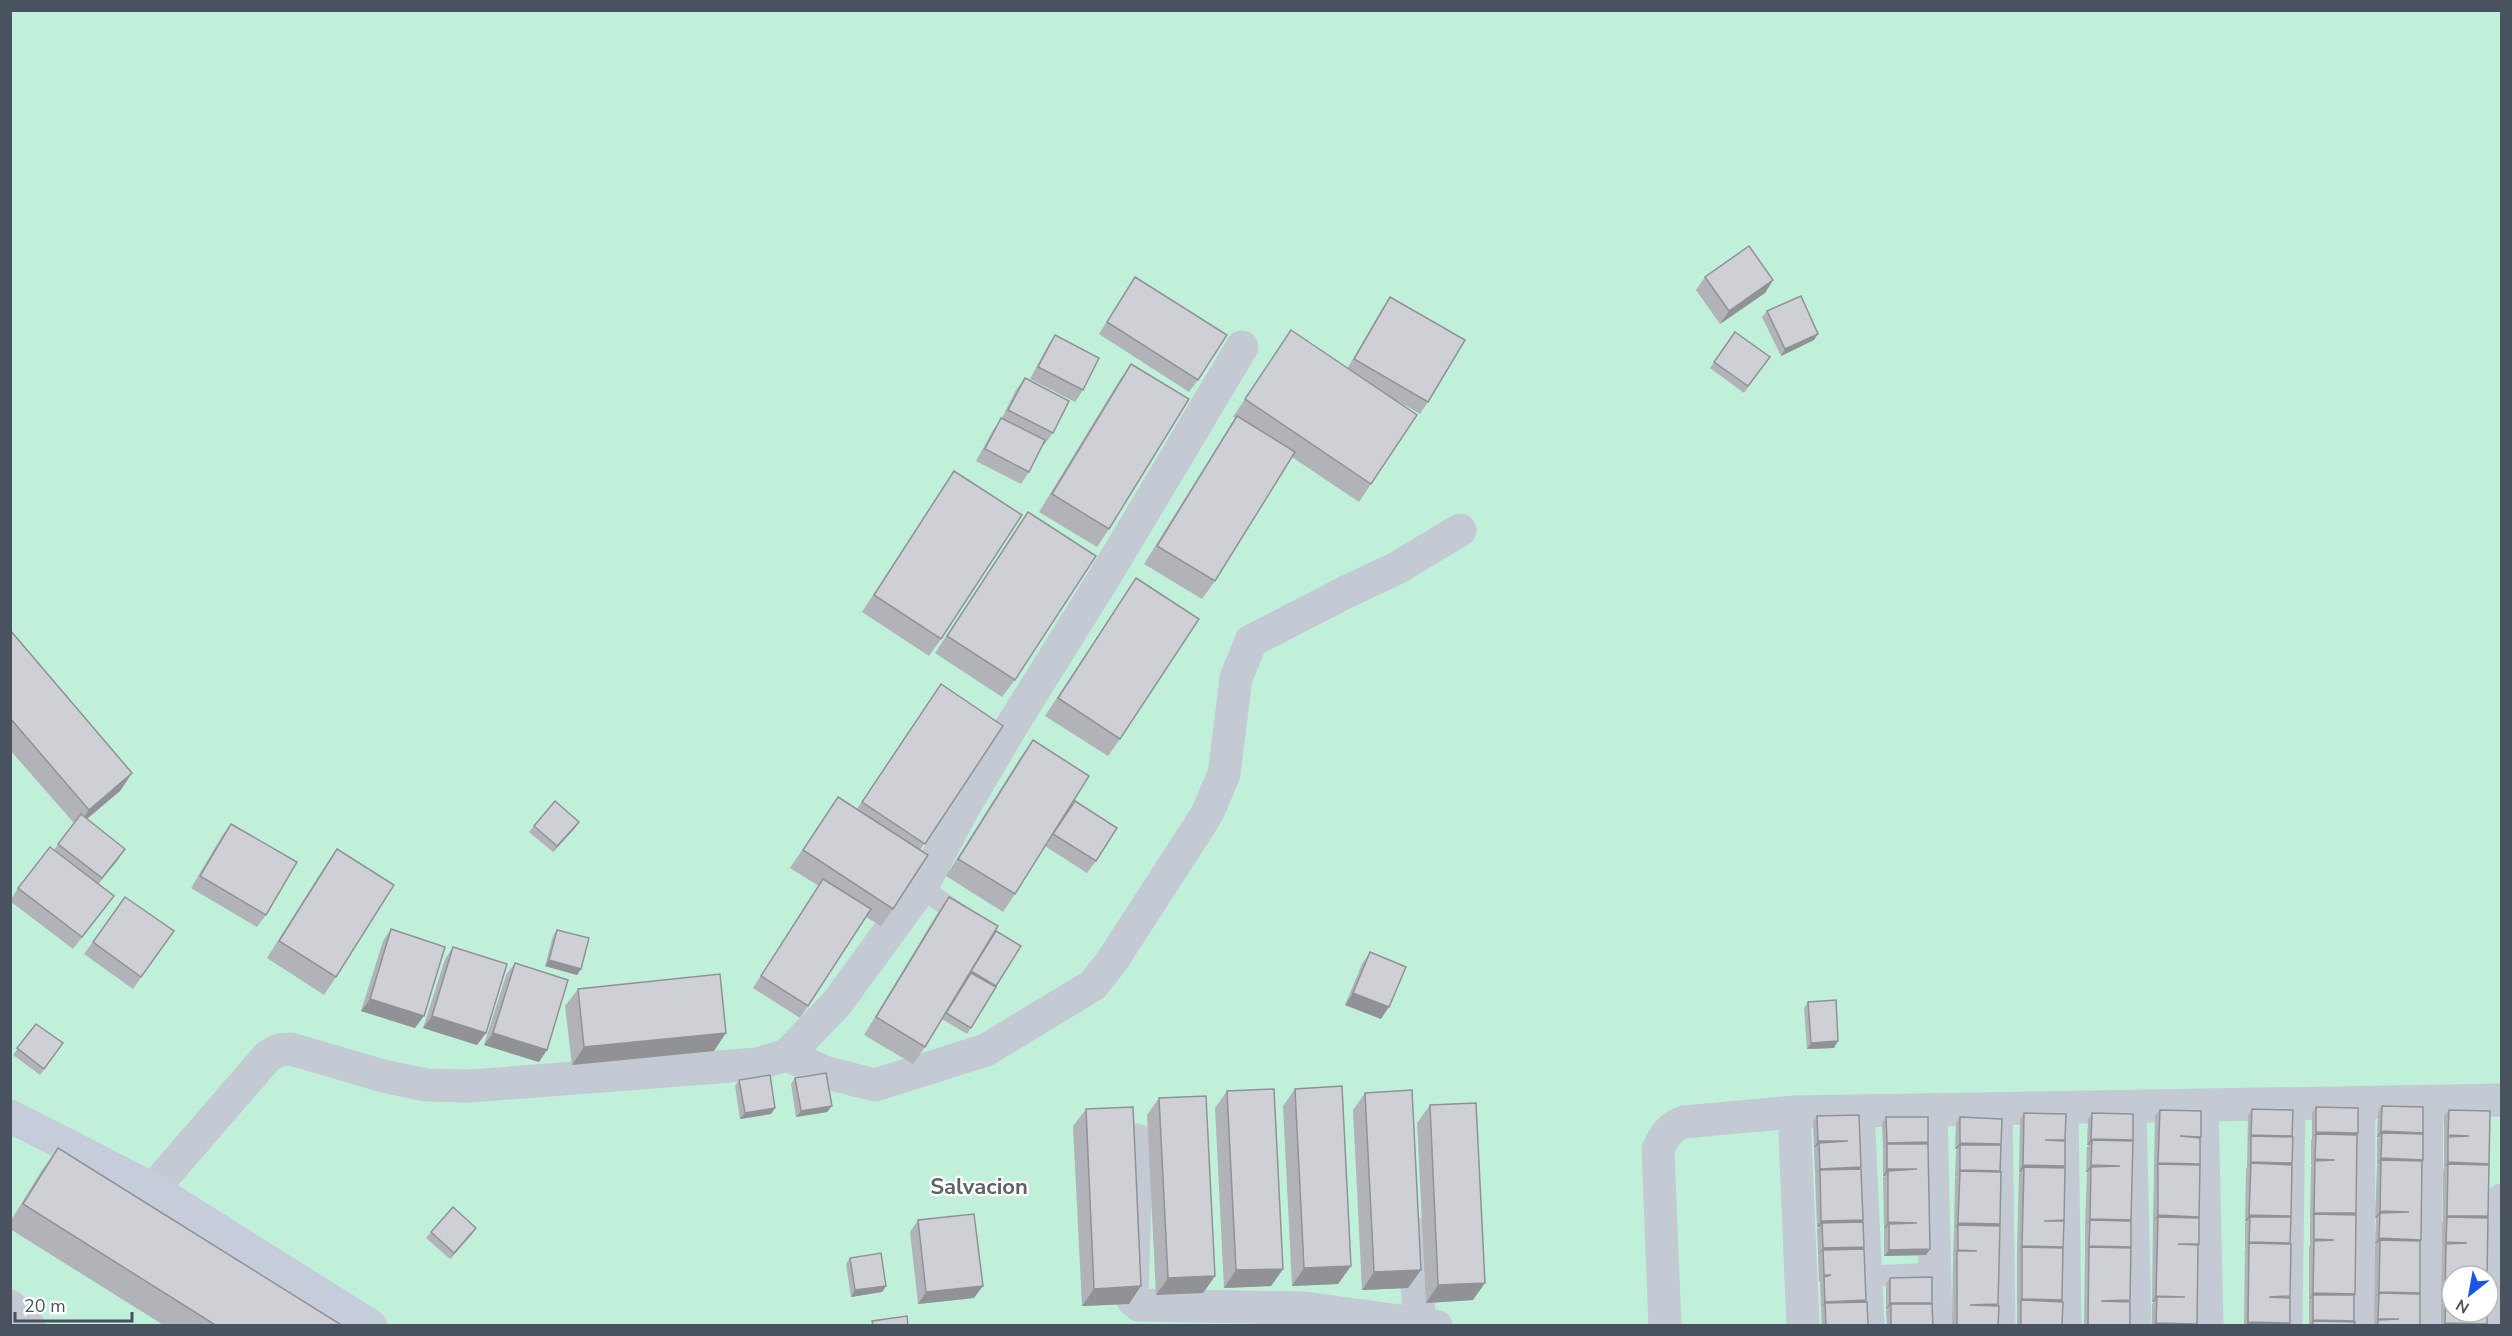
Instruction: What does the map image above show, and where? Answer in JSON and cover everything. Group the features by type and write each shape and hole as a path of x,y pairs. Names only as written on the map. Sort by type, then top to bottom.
{"main road":[{"path":"10,1116 153,1189 371,1326"}],"street":[{"path":"153,1189 268,1056 279,1050 291,1049 383,1076 426,1084 470,1086 756,1064 787,1055 837,1003 921,888 1011,728 1242,347"},
{"path":"787,1055 827,1073 875,1085 986,1050 1093,985 1112,961 1207,814 1224,774 1236,678 1251,641 1397,568 1460,530"},
{"path":"1665,1326 1658,1150 1662,1139 1676,1125 1684,1122 1794,1112 2502,1100"},
{"path":"2358,1326 2359,1103"},
{"path":"2202,1105 2207,1326"},
{"path":"1931,1110 1936,1326"},
{"path":"1794,1112 1803,1326"},
{"path":"1137,1140 1133,1300 1139,1305 1305,1308 1428,1324 1411,1205"},
{"path":"2499,1326 2502,1200"},
{"path":"1277,1273 1278,1307"},
{"path":"10,1306 29,1326"}],"lane":[{"path":"921,888 972,922"},
{"path":"2431,1326 2433,1101"},
{"path":"2292,1326 2295,1103"},
{"path":"2136,1107 2141,1326"},
{"path":"2002,1108 2005,1326"},
{"path":"2068,1108 2071,1326"},
{"path":"1864,1111 1874,1326"},
{"path":"1872,1276 1935,1274"}],"green space":[{"path":"10,11 2501,11 2501,1325 11,1325"}],"building":[{"path":"1749,246 1773,280 1729,311 1705,277"},
{"path":"1135,277 1227,335 1198,380 1107,322"},
{"path":"1801,296 1818,334 1785,349 1767,311"},
{"path":"1390,297 1465,340 1428,402 1354,359"},
{"path":"1291,330 1417,415 1371,484 1245,399"},
{"path":"1735,332 1770,357 1748,386 1714,362"},
{"path":"1055,335 1099,358 1083,390 1038,367"},
{"path":"1131,364 1189,399 1109,529 1052,494"},
{"path":"1025,378 1069,401 1053,433 1008,410"},
{"path":"1237,416 1295,452 1215,581 1157,546"},
{"path":"1001,418 1045,440 1029,472 985,449"},
{"path":"954,471 1022,515 941,639 874,595"},
{"path":"1028,512 1096,556 1015,680 947,636"},
{"path":"1136,578 1199,619 1120,739 1058,698"},
{"path":"10,630 132,773 89,810 10,718"},
{"path":"941,684 1003,726 925,844 862,802"},
{"path":"1033,740 1089,776 1015,894 958,859"},
{"path":"838,797 928,855 893,909 803,850"},
{"path":"555,801 579,822 557,846 534,826"},
{"path":"1075,801 1117,828 1096,861 1053,834"},
{"path":"81,814 125,849 102,878 58,844"},
{"path":"231,824 297,862 266,915 200,876"},
{"path":"50,847 114,896 82,937 18,888"},
{"path":"337,849 394,885 336,977 279,941"},
{"path":"823,879 871,909 808,1006 761,976"},
{"path":"125,897 174,931 141,977 93,942"},
{"path":"949,897 998,926 925,1047 876,1017"},
{"path":"391,929 445,947 424,1016 370,999"},
{"path":"557,930 589,938 581,969 549,960"},
{"path":"996,931 1021,946 996,986 971,971"},
{"path":"453,947 507,964 486,1033 432,1016"},
{"path":"1370,952 1406,967 1389,1007 1353,993"},
{"path":"515,963 568,980 547,1050 493,1033"},
{"path":"971,973 996,987 971,1028 946,1013"},
{"path":"720,974 726,1033 584,1047 578,989"},
{"path":"1836,1000 1838,1041 1811,1043 1808,1002"},
{"path":"36,1024 63,1043 44,1069 17,1048"},
{"path":"826,1073 832,1106 801,1111 795,1078"},
{"path":"770,1075 775,1108 745,1113 739,1080"},
{"path":"1342,1086 1351,1266 1304,1268 1295,1089"},
{"path":"1274,1089 1283,1269 1236,1270 1227,1091"},
{"path":"1412,1090 1421,1270 1374,1272 1365,1093"},
{"path":"1206,1096 1215,1276 1168,1278 1159,1098"},
{"path":"1476,1103 1485,1283 1438,1285 1430,1105"},
{"path":"2382,1106 2423,1107 2423,1133 2381,1131"},
{"path":"1133,1107 1141,1286 1094,1289 1086,1109"},
{"path":"2316,1107 2358,1108 2358,1133 2316,1132"},
{"path":"2252,1109 2293,1110 2292,1136 2251,1135"},
{"path":"2160,1110 2201,1111 2201,1137 2180,1136 2200,1138 2200,1164 2158,1163"},
{"path":"2449,1110 2490,1111 2489,1164 2448,1162 2448,1137 2469,1136 2448,1135"},
{"path":"2024,1113 2066,1114 2065,1140 2045,1140 2065,1141 2065,1166 2023,1165"},
{"path":"2092,1113 2133,1114 2133,1140 2091,1139"},
{"path":"1859,1115 1861,1167 1820,1169 1819,1143 1848,1141 1818,1141 1817,1116"},
{"path":"1886,1117 1928,1117 1928,1142 1887,1143"},
{"path":"1960,1117 2002,1119 2001,1144 1960,1143"},
{"path":"2382,1133 2423,1134 2423,1160 2381,1158"},
{"path":"2316,1134 2357,1135 2356,1213 2314,1213 2315,1161 2335,1160 2315,1159"},
{"path":"2251,1136 2293,1137 2292,1163 2251,1162"},
{"path":"2092,1140 2133,1141 2131,1220 2090,1219 2091,1167 2120,1166 2091,1165"},
{"path":"1887,1144 1928,1144 1930,1249 1889,1250 1889,1224 1917,1223 1888,1222 1888,1171 1917,1169 1887,1169"},
{"path":"1960,1145 2001,1145 2000,1171 1960,1170"},
{"path":"58,1148 343,1326 217,1326 23,1204"},
{"path":"2381,1160 2422,1161 2421,1240 2379,1238 2380,1213 2409,1212 2380,1211"},
{"path":"2251,1163 2292,1165 2291,1216 2249,1215"},
{"path":"2158,1164 2200,1165 2199,1217 2158,1215"},
{"path":"2448,1164 2489,1165 2488,1216 2447,1216"},
{"path":"2024,1167 2065,1168 2064,1220 2044,1221 2064,1221 2063,1247 2022,1246"},
{"path":"1861,1169 1863,1220 1821,1221 1820,1170"},
{"path":"1960,1171 2001,1172 2000,1224 1958,1223"},
{"path":"453,1207 476,1228 454,1253 431,1232"},
{"path":"974,1214 983,1286 926,1292 918,1220"},
{"path":"2314,1214 2356,1215 2355,1294 2313,1293 2314,1241 2334,1240 2314,1239"},
{"path":"2158,1217 2199,1218 2199,1244 2178,1244 2198,1245 2197,1324 2156,1323 2157,1297 2185,1297 2156,1296"},
{"path":"2250,1217 2291,1217 2290,1243 2249,1242"},
{"path":"2447,1217 2488,1218 2487,1264 2446,1264 2446,1244 2467,1243 2446,1242"},
{"path":"2090,1220 2131,1221 2131,1247 2089,1246"},
{"path":"1863,1222 1864,1247 1823,1248 1822,1223"},
{"path":"1958,1225 2000,1226 1998,1304 1970,1305 1999,1306 1998,1326 1957,1326 1957,1251 1977,1251 1958,1250"},
{"path":"2380,1240 2420,1241 2420,1293 2379,1292"},
{"path":"2249,1243 2291,1244 2290,1296 2269,1297 2290,1298 2290,1323 2248,1322"},
{"path":"2022,1247 2063,1248 2062,1300 2022,1299"},
{"path":"2089,1247 2131,1248 2130,1300 2101,1301 2130,1302 2130,1326 2088,1326"},
{"path":"1864,1249 1866,1300 1825,1302 1824,1277 1831,1275 1824,1275 1823,1250"},
{"path":"881,1253 886,1286 855,1290 850,1258"},
{"path":"1932,1277 1932,1303 1890,1303 1890,1278"},
{"path":"2379,1293 2420,1294 2420,1326 2378,1326 2378,1320 2399,1319 2378,1319"},
{"path":"2313,1295 2354,1295 2354,1321 2313,1320"},
{"path":"2021,1300 2063,1302 2062,1326 2021,1326"},
{"path":"1867,1302 1868,1326 1826,1326 1825,1303"},
{"path":"1891,1304 1932,1304 1933,1326 1891,1326"},
{"path":"907,1316 908,1326 873,1326 872,1321"},
{"path":"2313,1321 2355,1322 2354,1326 2313,1326"},
{"path":"2156,1324 2192,1326 2156,1326"},
{"path":"2248,1324 2289,1325 2289,1326 2248,1326"},
{"path":"2445,1324 2486,1325 2445,1326"}],"district":[{"name":"Salvacion","path":"979,1186"}]}
